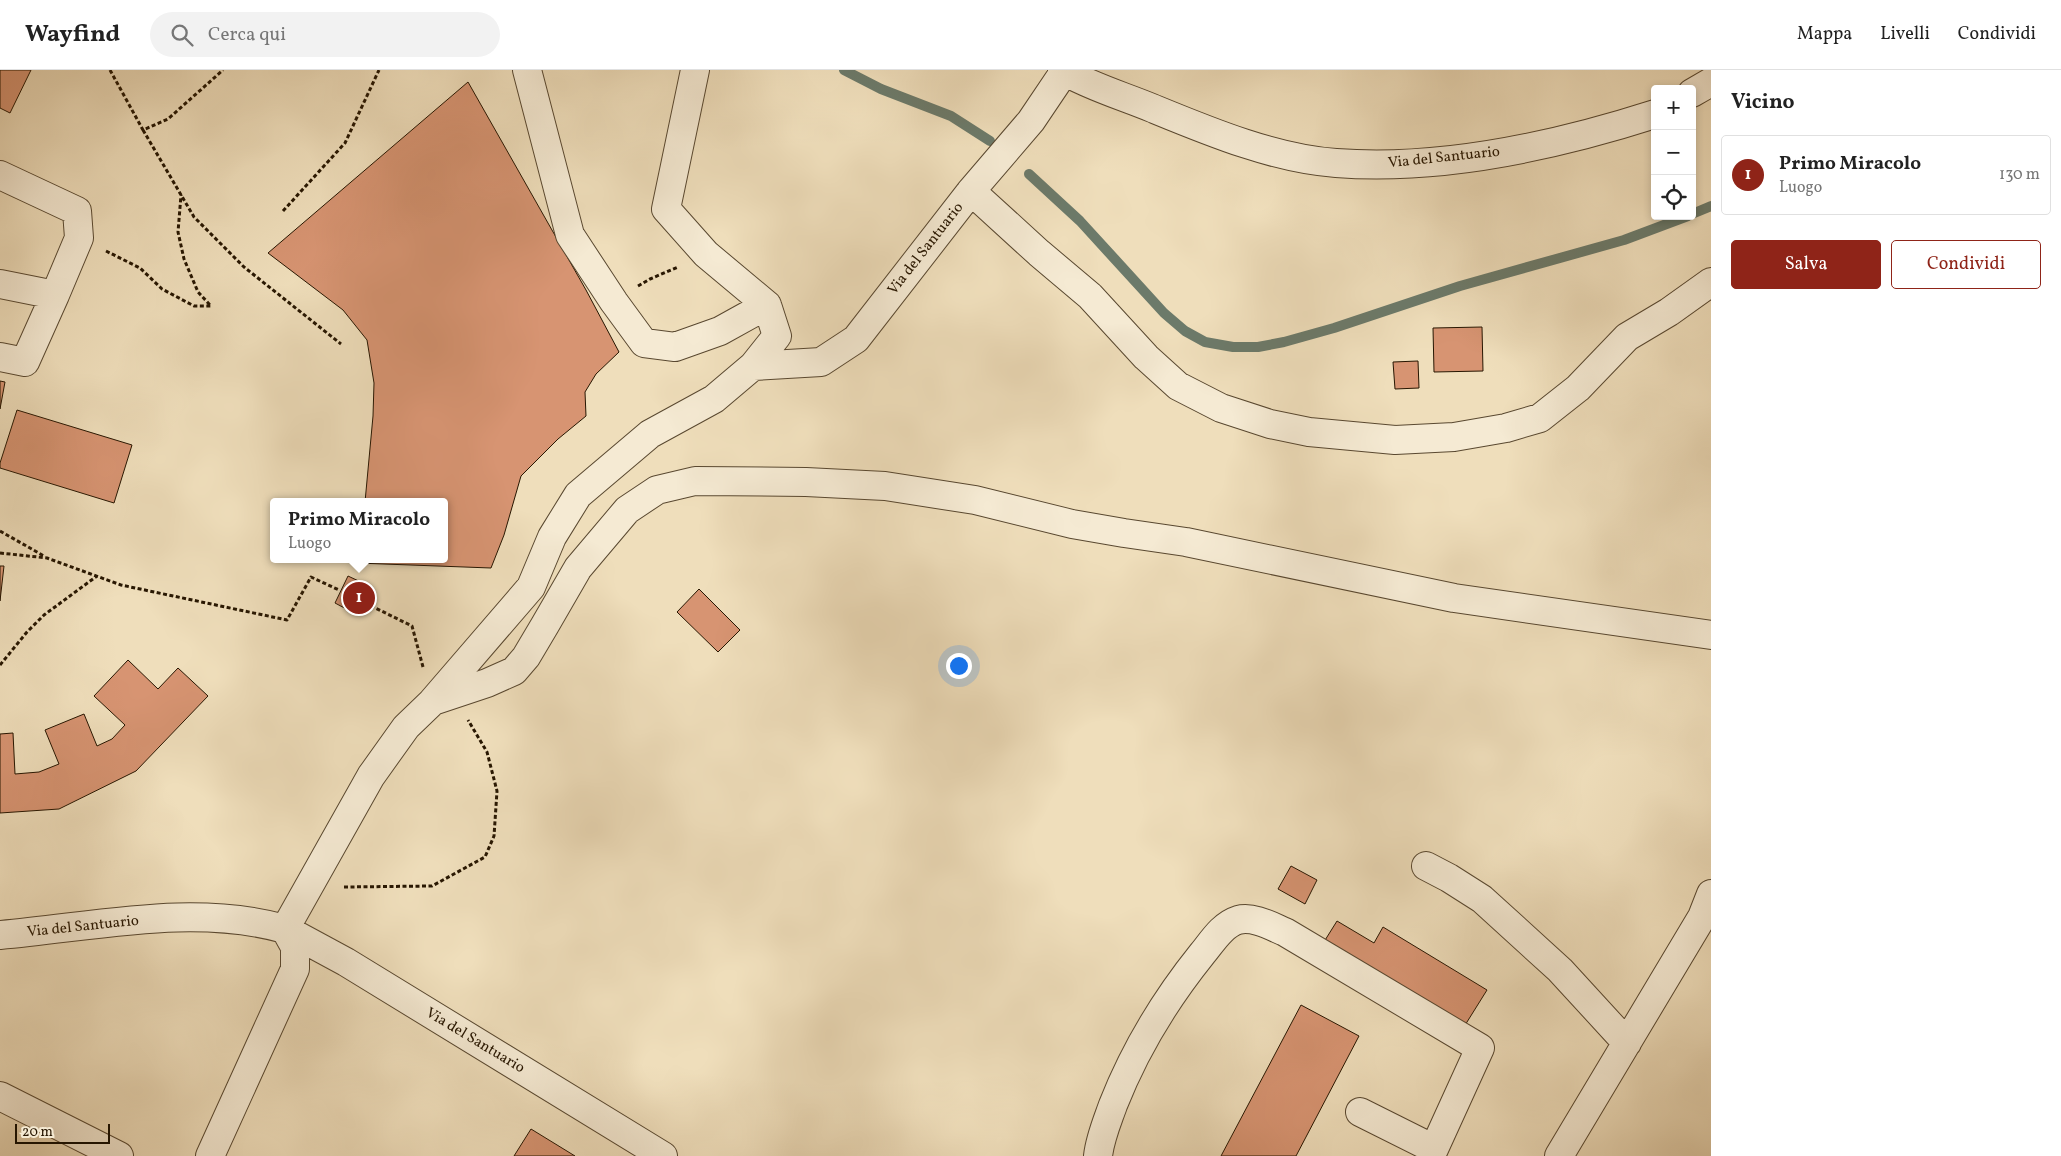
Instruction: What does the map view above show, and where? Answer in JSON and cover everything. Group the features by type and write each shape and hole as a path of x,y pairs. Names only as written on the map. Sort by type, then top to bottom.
{"lane":[{"path":"527,70 570,235 614,302 644,343 675,347 720,331 767,305"},
{"path":"210,1156 295,969 296,947 285,929 371,776 406,726 432,702 531,587 552,537 578,496 650,434 714,398 753,366 777,336 767,305 706,254 666,209 695,70"},
{"name":"Via del Santuario","path":"753,366 821,362 856,339 971,191 1031,121 1063,71 1167,114 1266,150 1334,163 1401,165 1518,150 1600,131 1651,115"},
{"path":"1696,91 1711,82"},
{"path":"0,175 77,212 79,238 25,362 0,357"},
{"path":"971,191 1090,296 1146,357 1178,386 1221,408 1270,424 1308,432 1395,440 1444,437 1506,428 1540,418 1578,388 1627,337 1669,312 1711,282"},
{"path":"0,284 55,295"},
{"path":"432,702 514,671 526,657 578,568 627,510 657,490 695,481 806,482 884,486 975,500 1072,524 1186,542 1454,598 1711,635"},
{"path":"1426,866 1455,881 1482,899 1560,970 1628,1043"},
{"path":"1559,1156 1702,917 1711,894"},
{"name":"Via del Santuario","path":"0,935 182,916 261,922 285,929 346,962 663,1156"},
{"path":"1098,1156 1102,1134 1119,1090 1131,1062 1153,1024 1178,984 1220,932 1236,920 1255,920 1285,932 1480,1048 1434,1149 1360,1112"},
{"path":"0,1096 119,1156"}],"path":[{"path":"110,70 194,217 244,266 342,344"},
{"path":"143,130 168,119 223,70"},
{"path":"283,212 345,142 379,70"},
{"path":"79,238 140,268 162,289 194,306 211,306 198,292 184,259 178,232 181,194"},
{"path":"614,302 650,279 706,254"},
{"path":"0,531 47,558 121,585 287,620 311,577 340,590"},
{"path":"0,553 47,558"},
{"path":"0,666 26,632 44,615 97,576"},
{"path":"308,887 432,886 486,857 494,836 497,791 487,752 462,711 432,702 412,626 359,600"}],"building":[{"path":"0,70 31,70 10,113 0,108"},
{"path":"468,82 619,352 596,374 585,392 586,416 558,439 521,476 504,535 491,568 357,563 448,563 448,498 365,498 374,383 367,340 343,310 268,253"},
{"path":"1482,327 1483,371 1434,372 1433,328"},
{"path":"1418,361 1419,388 1395,389 1393,362"},
{"path":"0,381 5,382 0,409"},
{"path":"17,410 132,445 114,503 0,468"},
{"path":"0,566 4,566 0,601"},
{"path":"348,576 365,584 352,612 335,603"},
{"path":"699,589 740,630 718,652 677,612"},
{"path":"128,660 158,689 178,668 208,696 136,771 59,809 0,813 0,734 13,733 15,774 39,772 59,764 45,730 84,714 97,746 112,739 125,725 94,696"},
{"path":"1291,866 1317,880 1305,904 1278,889"},
{"path":"1337,921 1374,943 1383,927 1487,990 1462,1030 1322,945"},
{"path":"1301,1005 1359,1036 1296,1156 1221,1156"},
{"path":"531,1129 575,1156 514,1156"}],"waterway":[{"path":"844,70 881,89 951,116 990,141"},
{"path":"1029,174 1080,221 1164,313 1185,331 1205,342 1233,347 1258,347 1334,328 1460,286 1624,240 1677,220"},
{"path":"1696,212 1711,206"}],"place":[{"name":"Primo Miracolo","path":"359,598"}]}
